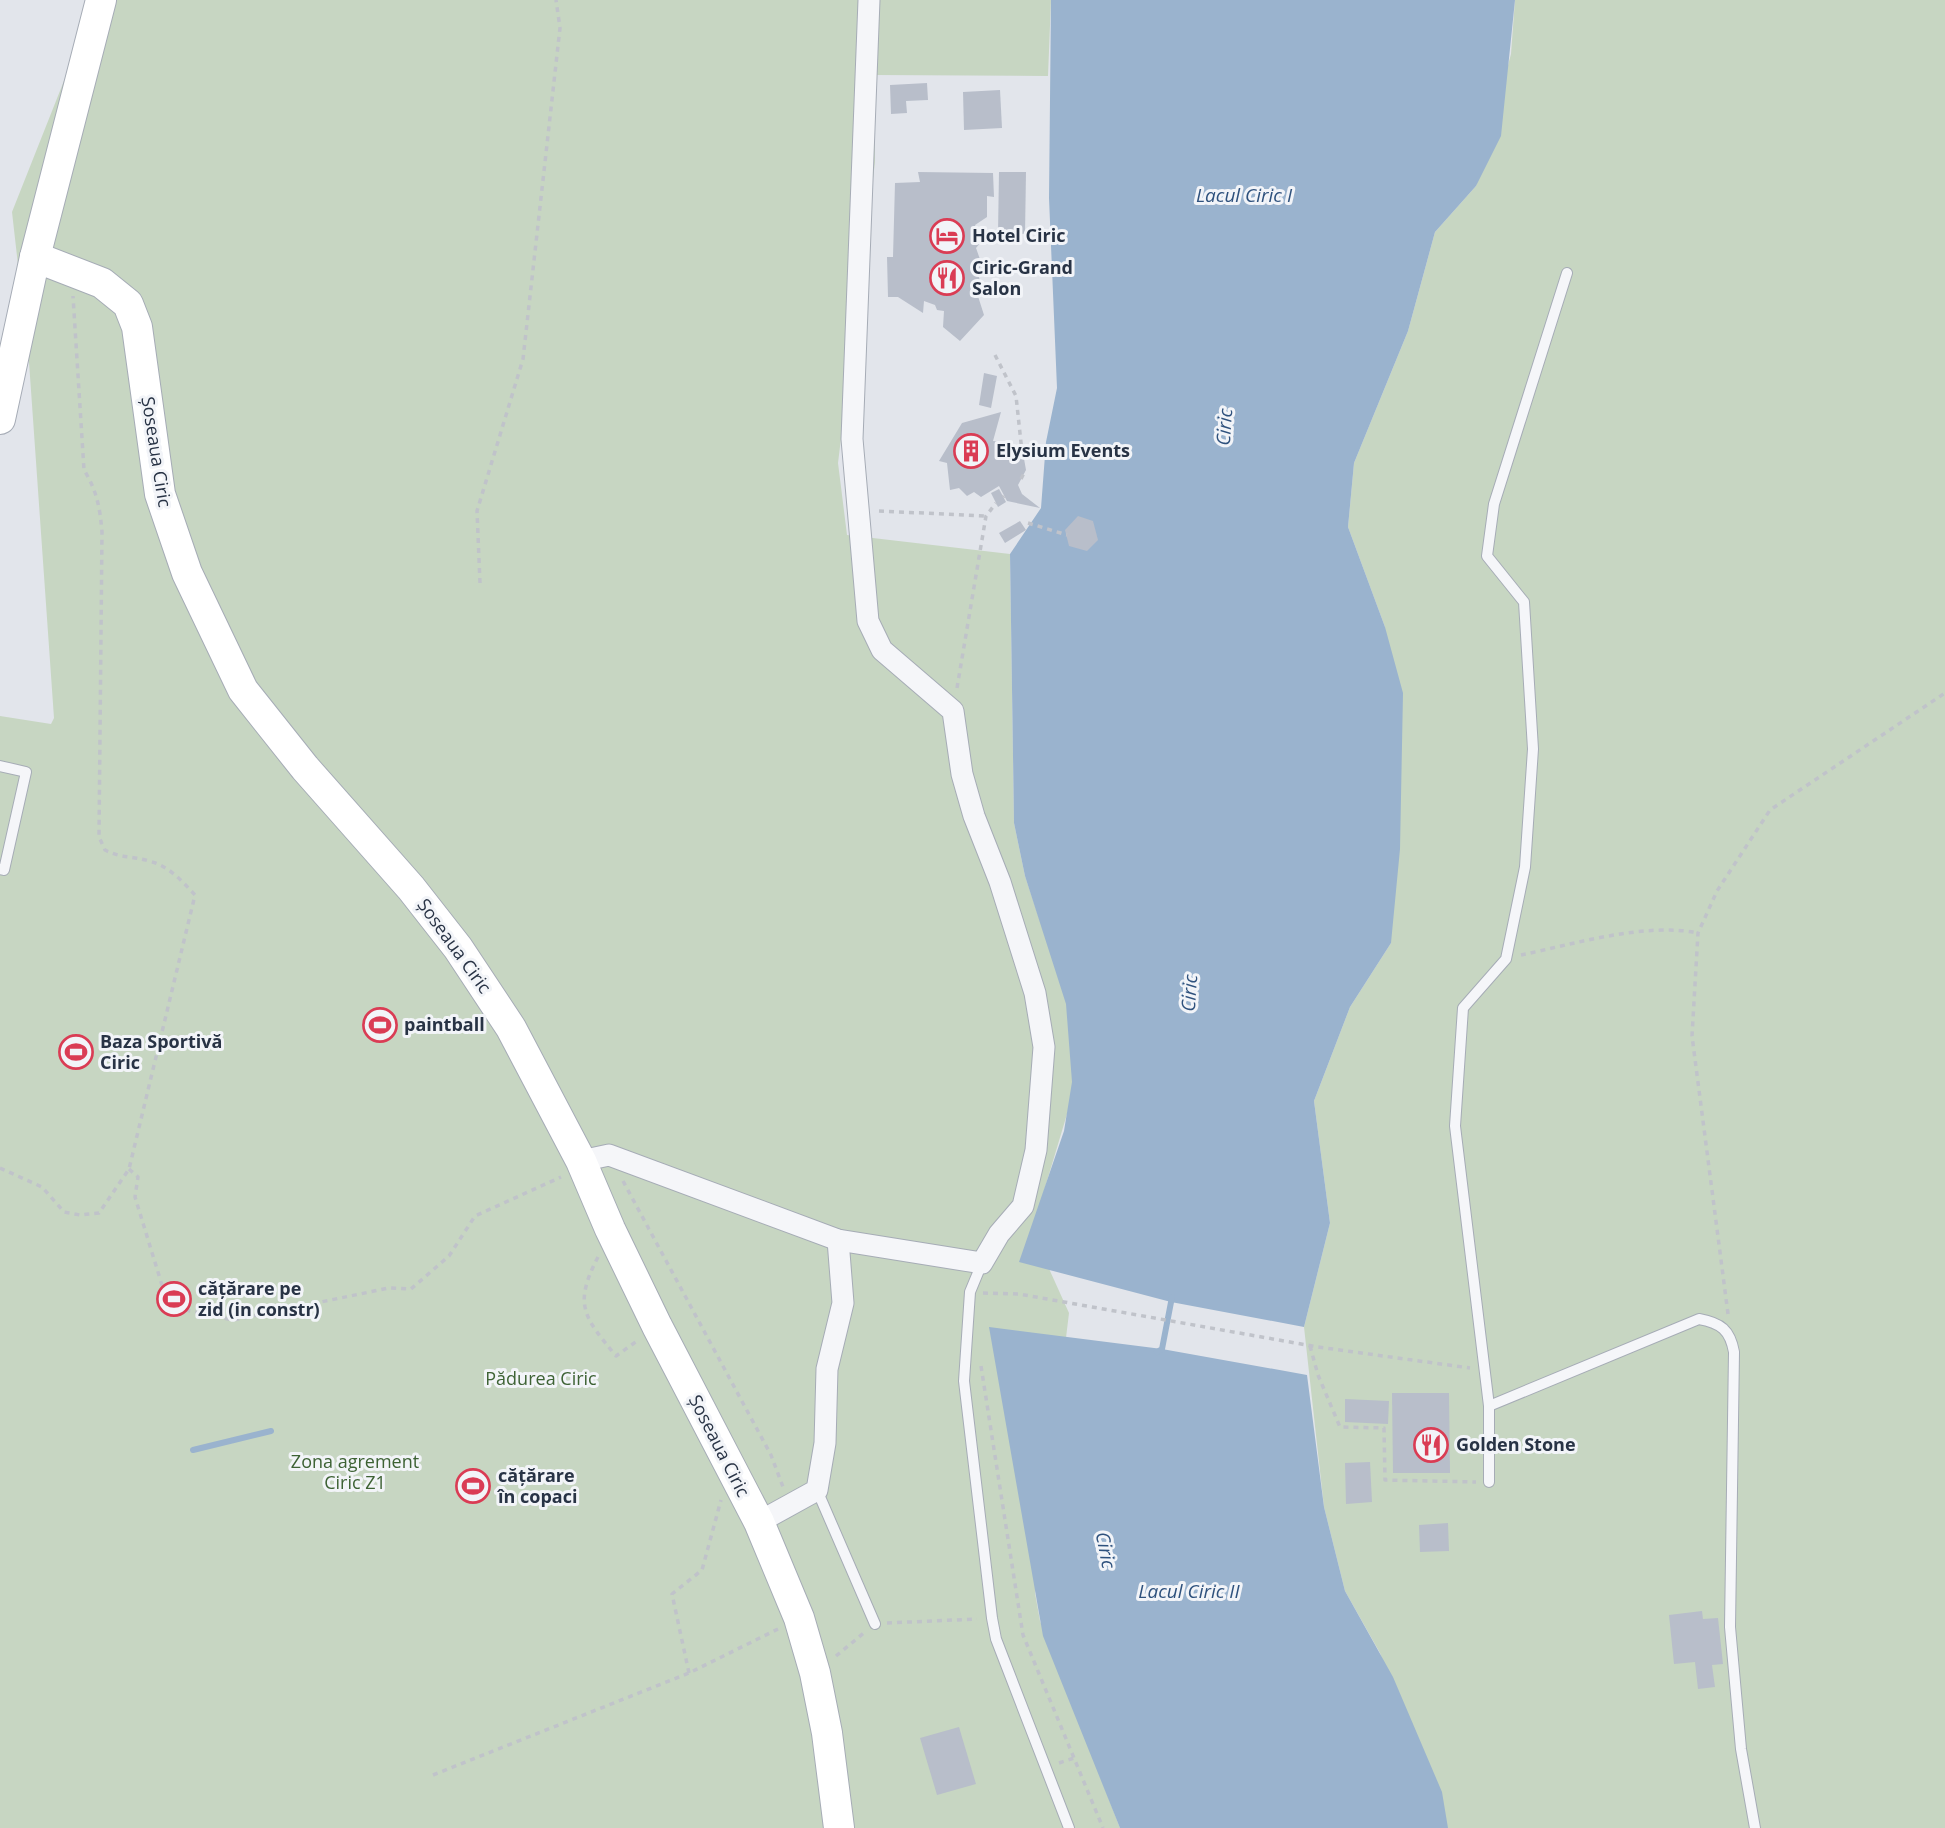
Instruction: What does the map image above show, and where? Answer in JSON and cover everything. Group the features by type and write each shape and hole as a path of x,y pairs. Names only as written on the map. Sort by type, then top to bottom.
{"main road":[{"path":"0,419 35,257 101,0"},
{"name":"Șoseaua Ciric","path":"35,257 102,283 128,303 137,327 160,494 167,519 187,573 243,690 305,768 411,888 458,948 595,1158 595,1190 610,1229 759,1522 799,1618 815,1673 827,1733 839,1828"}],"street":[{"path":"595,1158 838,1240 982,1263 999,1234 1023,1206 1036,1150 1044,1047 1035,993 965,784 953,711 882,650 868,621 852,439 869,0"},
{"path":"759,1522 817,1490 825,1443 827,1369 843,1303 838,1240"}],"lane":[{"path":"1489,1482 1486,1370 1455,1126 1463,1008 1506,959 1525,867 1533,749 1524,602 1487,555 1494,504 1567,273"},
{"path":"0,766 26,772 4,870 0,869"},
{"path":"982,1263 970,1292 964,1381 992,1618 996,1639 1069,1828"},
{"path":"1489,1406 1699,1319 1724,1327 1731,1337 1734,1352 1730,1627 1741,1749 1755,1828"},
{"path":"817,1490 875,1624"}],"path":[{"path":"480,583 477,511 523,359 560,28 556,0"},
{"path":"0,1168 42,1187 64,1212 80,1215 99,1213 129,1169 195,895 170,870 149,860 119,857 105,850 99,837 102,532 97,497 84,470 74,341 73,270"},
{"path":"995,355 1016,396 1022,452"},
{"path":"1021,479 1024,473"},
{"path":"953,711 986,516 996,503"},
{"path":"860,511 986,516"},
{"path":"1028,523 1066,535"},
{"path":"1724,1327 1728,1315 1692,1036 1698,933 1717,891 1770,810 1945,693"},
{"path":"1506,959 1653,931 1678,929 1698,933"},
{"path":"595,1158 771,1455 784,1489"},
{"path":"129,1169 138,1177 135,1197 166,1295 186,1310 233,1320 389,1288 411,1289 449,1256 475,1216 565,1175 595,1190"},
{"path":"610,1229 583,1285 587,1322 616,1356 657,1326"},
{"path":"970,1292 1019,1294 1308,1345 1486,1370"},
{"path":"1308,1345 1340,1427 1384,1428 1385,1480 1473,1482"},
{"path":"981,1365 1023,1635 1103,1828"},
{"path":"689,1673 672,1594 702,1570 717,1508 733,1472"},
{"path":"433,1775 689,1673 799,1618"},
{"path":"815,1673 875,1624 992,1618"}],"green space":[{"name":"Pădurea Ciric","path":"96,0 1051,0 1048,76 874,75 875,162 838,463 847,535 1010,554 1014,823 1025,876 1040,921 1062,963 1079,1074 1032,1231 1069,1313 1035,1593 1040,1621 1120,1828 0,1828 0,716 51,724 54,718 29,362 12,212"},
{"path":"1515,0 1945,0 1945,1828 1444,1828 1380,1653 1345,1591 1324,1507 1304,1327 1330,1223 1314,1101 1350,1007 1391,943 1385,627 1348,527 1354,463 1408,331 1435,232 1476,186 1511,54"}],"water":[{"name":"Lacul Ciric I","path":"1051,0 1515,0 1501,136 1476,186 1435,232 1408,331 1354,463 1348,527 1385,627 1403,693 1400,849 1391,943 1350,1007 1314,1101 1330,1223 1304,1327 1171,1302 1019,1262 1064,1131 1072,1082 1066,1004 1025,876 1014,823 1010,554 1041,508 1046,442 1057,388 1049,198"},
{"name":"Lacul Ciric II","path":"989,1327 1162,1349 1307,1375 1324,1507 1345,1591 1393,1677 1442,1792 1448,1828 1120,1828 1043,1636"}],"building":[{"path":"927,83 928,100 906,101 907,113 891,114 890,85"},
{"path":"1000,90 1002,128 964,130 963,92"},
{"path":"918,172 993,173 994,197 987,196 987,217 975,225 981,242 976,248 982,265 977,271 982,287 976,290 984,315 960,341 943,327 944,311 937,310 935,305 924,301 923,313 898,297 888,297 887,257 893,257 895,183 920,182"},
{"path":"999,172 1026,172 1025,234 998,233"},
{"path":"984,373 997,376 991,408 979,405"},
{"name":"Elysium Events","path":"1001,412 993,441 1011,443 1023,453 1026,470 1018,485 1022,494 1040,508 1007,501 999,486 981,497 974,492 967,496 959,488 950,490 947,463 939,461 962,423"},
{"path":"999,489 1006,502 998,507 991,493"},
{"path":"1078,516 1093,521 1098,540 1087,551 1069,546 1065,530"},
{"path":"1020,521 1026,530 1005,543 999,533"},
{"path":"1392,1393 1449,1393 1450,1473 1393,1473"},
{"path":"1345,1399 1389,1401 1388,1424 1345,1422"},
{"path":"1370,1462 1372,1502 1346,1504 1345,1463"},
{"path":"1448,1523 1449,1551 1420,1552 1419,1525"},
{"path":"1702,1611 1703,1619 1718,1618 1723,1664 1712,1665 1715,1687 1698,1689 1695,1662 1674,1664 1669,1615"},
{"path":"959,1727 976,1784 937,1795 920,1738"}],"waterway":[{"name":"Ciric","path":"1157,1352 1162,1349 1172,1297"},
{"path":"193,1450 271,1431"}],"place":[{"name":"Hotel Ciric","path":"947,236"},
{"name":"Ciric-Grand Salon","path":"947,278"},
{"name":"Elysium Events","path":"971,451"},
{"name":"paintball","path":"380,1025"},
{"name":"Baza Sportivă Ciric","path":"76,1052"},
{"name":"cățărare pe zid (in constr)","path":"174,1299"},
{"name":"Golden Stone","path":"1431,1445"},
{"name":"cățărare în copaci","path":"473,1486"}],"park label":[{"name":"Zona agrement Ciric Z1","path":"355,1472"}]}
